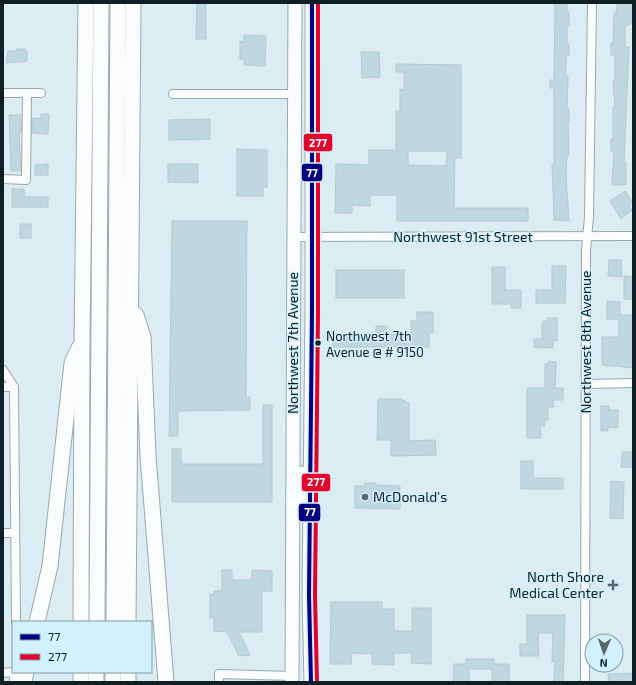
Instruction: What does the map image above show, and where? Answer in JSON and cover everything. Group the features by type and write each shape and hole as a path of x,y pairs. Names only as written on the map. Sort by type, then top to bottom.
{"highway":[{"path":"81,621 82,344 86,3"},
{"path":"97,621 101,3"},
{"path":"114,621 118,3"},
{"path":"128,621 132,302 133,3"},
{"path":"132,302 143,337 148,456 166,682"},
{"path":"37,621 50,566 72,363 82,344"}],"main road":[{"name":"Northwest 7th Avenue","path":"292,679 295,3"},
{"name":"Northwest 7th Avenue","path":"310,682 312,3"},
{"path":"292,456 302,469 301,499 311,511"},
{"path":"293,555 304,567 304,623 310,634"}],"street":[{"name":"Northwest 8th Avenue","path":"585,682 587,236 589,217 592,3"},
{"path":"3,93 41,93"},
{"path":"3,179 26,180 28,93"},
{"path":"173,94 294,94"},
{"name":"Northwest 91st Street","path":"293,238 633,236"},
{"path":"3,370 14,387 16,621"},
{"path":"586,384 633,383"},
{"path":"3,387 14,387"},
{"path":"3,533 15,533"},
{"path":"219,678 292,679"}],"building":[{"path":"197,3 206,3 206,39 196,39"},
{"path":"555,3 567,3 567,12 569,12 567,44 569,44 569,56 566,56 566,76 568,76 567,109 569,109 569,155 567,155 566,174 569,221 554,220 552,164 554,164 554,88 550,88 550,80 554,80"},
{"path":"617,3 633,4 633,24 628,24 625,26 625,47 629,47 624,162 626,162 626,185 612,185 614,151 611,151 611,139 613,139 613,107 615,107 613,80 615,80 615,55 611,55 611,42 613,42 614,13 616,13"},
{"path":"244,35 266,36 265,66 244,65 245,60 240,59 240,41 244,42"},
{"path":"17,49 25,49 27,51 27,61 6,63 8,51 17,51"},
{"path":"361,52 379,52 380,77 362,78"},
{"path":"396,64 461,65 461,158 455,158 454,208 528,208 528,221 397,221 397,195 370,195 370,206 352,205 352,213 335,213 336,164 369,165 369,150 396,150 396,111 400,111 400,89 404,90 404,72 396,72","holes":["408,151 447,151 446,166 408,165"]},
{"path":"41,114 49,114 48,134 32,133 32,118 41,119"},
{"path":"9,115 21,115 21,133 19,133 21,171 11,171"},
{"path":"210,119 210,139 169,140 169,120"},
{"path":"237,149 267,150 267,187 263,187 263,196 237,196"},
{"path":"48,164 48,175 35,175 35,165"},
{"path":"168,164 198,164 198,183 168,182"},
{"path":"12,189 24,189 24,197 48,197 48,207 12,207"},
{"path":"625,191 633,203 629,206 632,210 621,219 610,201"},
{"path":"172,221 247,221 246,398 250,397 250,410 178,411 178,436 169,436"},
{"path":"20,224 31,224 31,238 20,238"},
{"path":"609,260 621,260 622,277 608,276"},
{"path":"552,266 566,266 565,303 536,303 536,290 552,290"},
{"path":"492,267 505,267 505,290 521,290 521,308 511,308 511,304 492,304"},
{"path":"336,270 404,270 404,298 336,298"},
{"path":"624,276 633,277 633,299 624,299"},
{"path":"607,301 620,302 620,315 633,315 633,368 602,365 602,337 619,337 619,319 607,319"},
{"path":"417,312 433,312 433,333 429,333 429,347 333,347 333,334 376,333 376,326 387,326 387,334 411,334 411,321 417,321"},
{"path":"548,318 557,318 557,341 553,340 553,348 534,347 534,339 542,339 542,324 543,321 548,321"},
{"path":"549,361 556,362 555,388 563,388 563,400 553,400 554,407 548,407 548,420 544,420 545,426 540,426 541,438 527,438 527,388 545,388 545,364 548,364"},
{"path":"378,399 400,399 409,403 409,441 435,440 436,455 391,456 391,440 377,440"},
{"path":"263,405 272,405 272,502 172,502 172,449 181,449 181,464 263,464"},
{"path":"601,406 609,406 609,410 618,410 618,428 608,427 608,431 601,431"},
{"path":"622,452 633,452 633,467 621,467"},
{"path":"521,461 533,461 533,478 563,478 563,489 521,489"},
{"path":"611,481 624,482 623,519 610,518"},
{"path":"365,483 400,486 400,509 355,508 355,486 365,486"},
{"path":"222,570 232,570 232,580 252,580 252,570 272,571 272,591 262,591 262,632 239,632 250,655 239,656 227,632 214,631 214,618 210,618 210,594 214,594 214,591 222,591"},
{"path":"331,602 382,602 382,609 394,609 394,631 412,631 412,608 431,608 431,664 411,663 412,653 394,653 394,665 372,664 372,654 352,653 351,664 330,664"},
{"path":"527,615 565,615 563,682 554,682 555,662 552,662 553,633 538,633 539,656 520,656 520,644 527,644"},
{"path":"466,659 494,659 494,664 509,664 509,682 492,682 492,669 469,669 469,682 453,682 454,664 466,664"},
{"path":"633,673 633,682 609,682 608,674"}],"transit line":[{"name":"77","path":"311,682 309,595 312,313 312,3"},
{"name":"277","path":"317,682 315,595 318,313 318,3"}],"place":[{"name":"Northwest 7th Avenue @ # 9150","path":"318,343"},
{"name":"McDonald's","path":"365,497"},
{"name":"North Shore Medical Center","path":"613,585"}]}
